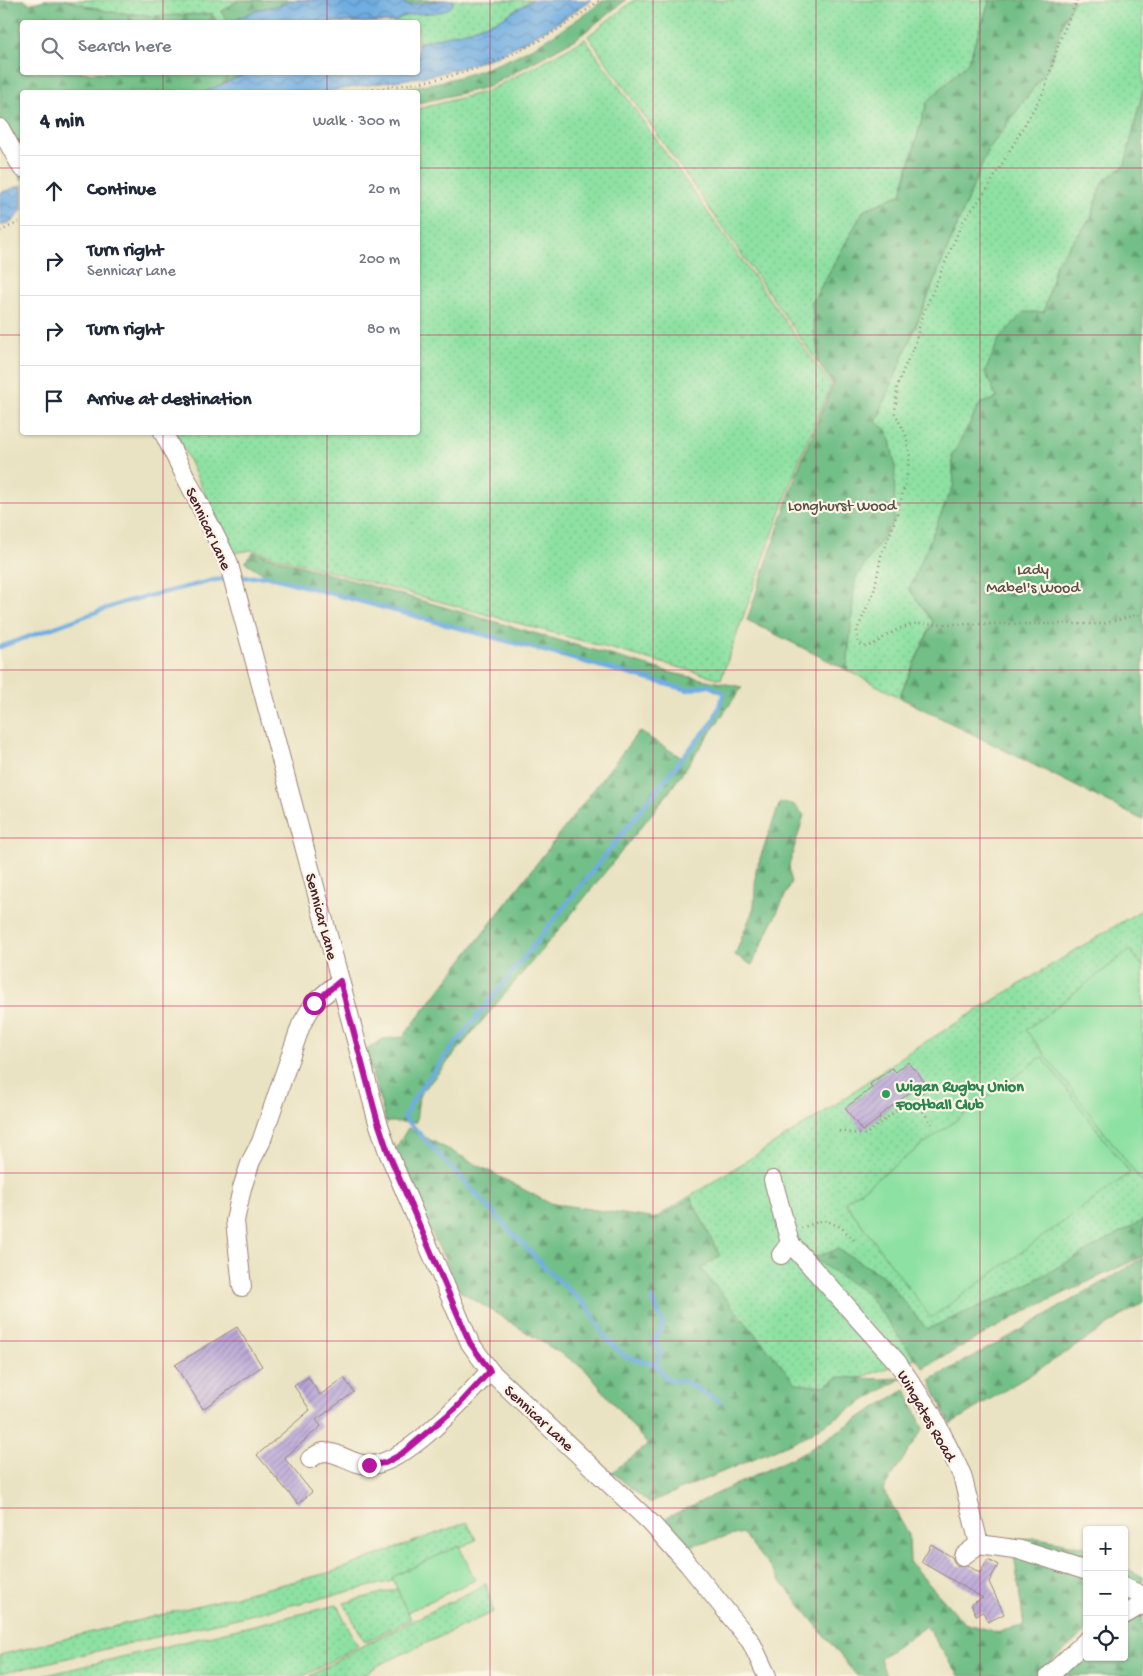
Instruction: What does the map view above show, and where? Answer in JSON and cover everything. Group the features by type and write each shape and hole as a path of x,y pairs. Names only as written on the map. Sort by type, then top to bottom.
{"street":[{"path":"0,128 20,164"},
{"name":"Sennicar Lane","path":"165,435 228,561 377,1119 388,1152 470,1343 490,1371 651,1522 688,1564 751,1642 767,1676"},
{"path":"242,1287 235,1221 242,1188 251,1161 264,1134 302,1025 314,1003 340,981"},
{"path":"773,1180 785,1249"},
{"name":"Wingates Road","path":"785,1249 898,1362 931,1412 962,1474 979,1544"},
{"path":"310,1459 322,1452 330,1453 352,1462 369,1465 385,1463 400,1455 456,1408 490,1371"},
{"path":"963,1556 979,1544 1021,1550 1083,1570"},
{"path":"1128,1589 1143,1596"},
{"path":"1128,1613 1143,1604"},
{"path":"1049,1676 1083,1644"}],"path":[{"path":"367,90 431,80 476,68 510,55 571,21 600,0"},
{"path":"1077,0 1060,40 1044,91 988,188 962,223 921,319 914,345 904,368 898,387 895,413 906,435 910,456 905,485 892,530 882,552 874,591 857,630 858,642 864,647 872,645 898,628 916,624 1103,624 1143,613"},
{"path":"0,231 20,222"},
{"path":"838,1131 865,1135 907,1102 917,1103 932,1124"},
{"path":"785,1249 801,1228 824,1220 841,1227 854,1240"}],"green space":[{"path":"0,0 24,0 29,4 45,0 65,0 110,12 157,16 212,14 216,20 20,20 20,75 242,75 209,90 20,90 20,176 0,139"},
{"path":"65,0 532,0 499,20 470,30 420,42 420,20 216,20 212,14 157,16 110,12"},
{"path":"239,0 291,0 281,5 260,9 234,20 227,20 221,12"},
{"path":"403,0 436,0 406,5"},
{"path":"604,0 626,0 577,38 488,87 420,103 420,90 394,90 441,82 487,68 529,49 580,18"},
{"path":"634,0 990,0 968,62 927,102 901,194 864,210 812,303 818,363 588,36"},
{"name":"Longhurst Wood","path":"990,0 1074,0 1063,22 1049,67 988,150 876,422 888,431 895,465 894,521 855,579 847,670 747,620 800,464 833,385 818,363 812,303 864,210 901,194 927,102 968,62"},
{"path":"1074,0 1143,0 1143,90 1125,165 1102,182 1091,218 1056,263 1044,312 997,398 952,456 954,484 910,589 933,621 899,697 847,670 855,579 894,521 876,423 988,150 1049,67 1063,22"},
{"path":"585,39 831,386 798,463 721,679 252,550 233,553 177,435 420,435 420,108 488,91"},
{"name":"Lady Mabel's Wood","path":"1143,90 1143,820 899,697 933,622 909,589 954,484 952,456 980,404 997,398 985,372 999,339 1024,312 1044,312 1056,263 1091,218 1102,182 1125,165"},
{"path":"253,552 676,674 742,687 669,792 566,921 419,1096 416,1122 386,1122 366,1050 383,1039 403,1037 639,731 682,758 713,722 724,693 707,685 688,690 267,576 245,562"},
{"path":"780,802 793,804 804,815 789,865 791,883 752,965 735,955 754,907 756,870"},
{"name":"Wigan Rugby Union Football Club","path":"1143,909 1143,1256 930,1353 794,1401 604,1250 823,1113 909,1052"},
{"path":"1130,950 1143,967 1143,1183 1026,1030"},
{"path":"1042,1057 1130,1173 931,1318 845,1202"},
{"path":"408,1128 549,1203 657,1219 691,1198 720,1256 701,1269 796,1383 824,1386 839,1377 902,1378 802,1438 649,1503 612,1472 648,1445 584,1368 460,1291 393,1153"},
{"path":"1143,1220 1143,1256 1026,1311 923,1368 867,1294 813,1258 838,1249 883,1276 927,1329 1015,1291"},
{"path":"1143,1258 1143,1302 1062,1355 950,1424 930,1380 1009,1337"},
{"path":"906,1389 923,1429 883,1490 909,1535 910,1563 964,1623 995,1632 1024,1626 1012,1539 1037,1538 1083,1546 1083,1634 1036,1676 959,1676 926,1626 880,1658 886,1676 857,1676 742,1533 688,1546 662,1520 806,1451"},
{"path":"467,1522 476,1540 392,1578 393,1581 0,1674 0,1655 332,1572"},
{"path":"459,1546 475,1580 407,1612 392,1577"},
{"path":"1128,1569 1143,1577 1143,1581 1128,1594"},
{"path":"486,1584 493,1612 381,1664 361,1676 310,1676 362,1646"},
{"path":"397,1589 411,1619 365,1642 344,1603"},
{"path":"337,1605 358,1646 304,1676 43,1676"},
{"path":"1143,1608 1143,1676 1058,1676 1083,1652 1083,1661 1128,1661 1128,1617"}],"water":[{"path":"291,0 403,0 406,5 453,0 453,5 440,12 409,15 398,20 234,20 260,9 281,5"},
{"path":"532,0 591,0 554,25 494,57 433,75 337,90 209,90 243,75 420,75 420,42 470,30 499,20"},
{"path":"20,186 20,212 13,221 0,226 0,193"}],"building":[{"name":"Wigan Rugby Union Football Club","path":"908,1062 929,1088 916,1097 912,1091 862,1131 845,1108 872,1088 870,1084 892,1068 896,1072"},
{"path":"237,1327 262,1366 203,1409 175,1365"},
{"path":"308,1377 320,1395 344,1378 354,1392 316,1420 321,1426 284,1458 312,1492 298,1504 257,1455 310,1410 294,1386"},
{"path":"931,1544 952,1557 958,1566 967,1565 980,1573 988,1559 998,1565 989,1582 1004,1614 988,1622 983,1612 976,1615 971,1604 983,1598 921,1562"}],"waterway":[{"path":"236,578 267,576 688,690 707,685 724,693 713,722 682,758 419,1090 404,1117 548,1271 588,1307 605,1337 626,1357 655,1364 661,1352 654,1342 663,1324 652,1299"},
{"path":"0,647 124,602 215,580 228,579"},
{"path":"655,1364 668,1380 685,1382 720,1402"}],"place":[{"name":"Wigan Rugby Union Football Club","path":"886,1094"}],"route":[{"path":"314,1003 340,981 377,1119 388,1152 470,1343 490,1371 456,1408 400,1455 385,1463 369,1465"}]}
